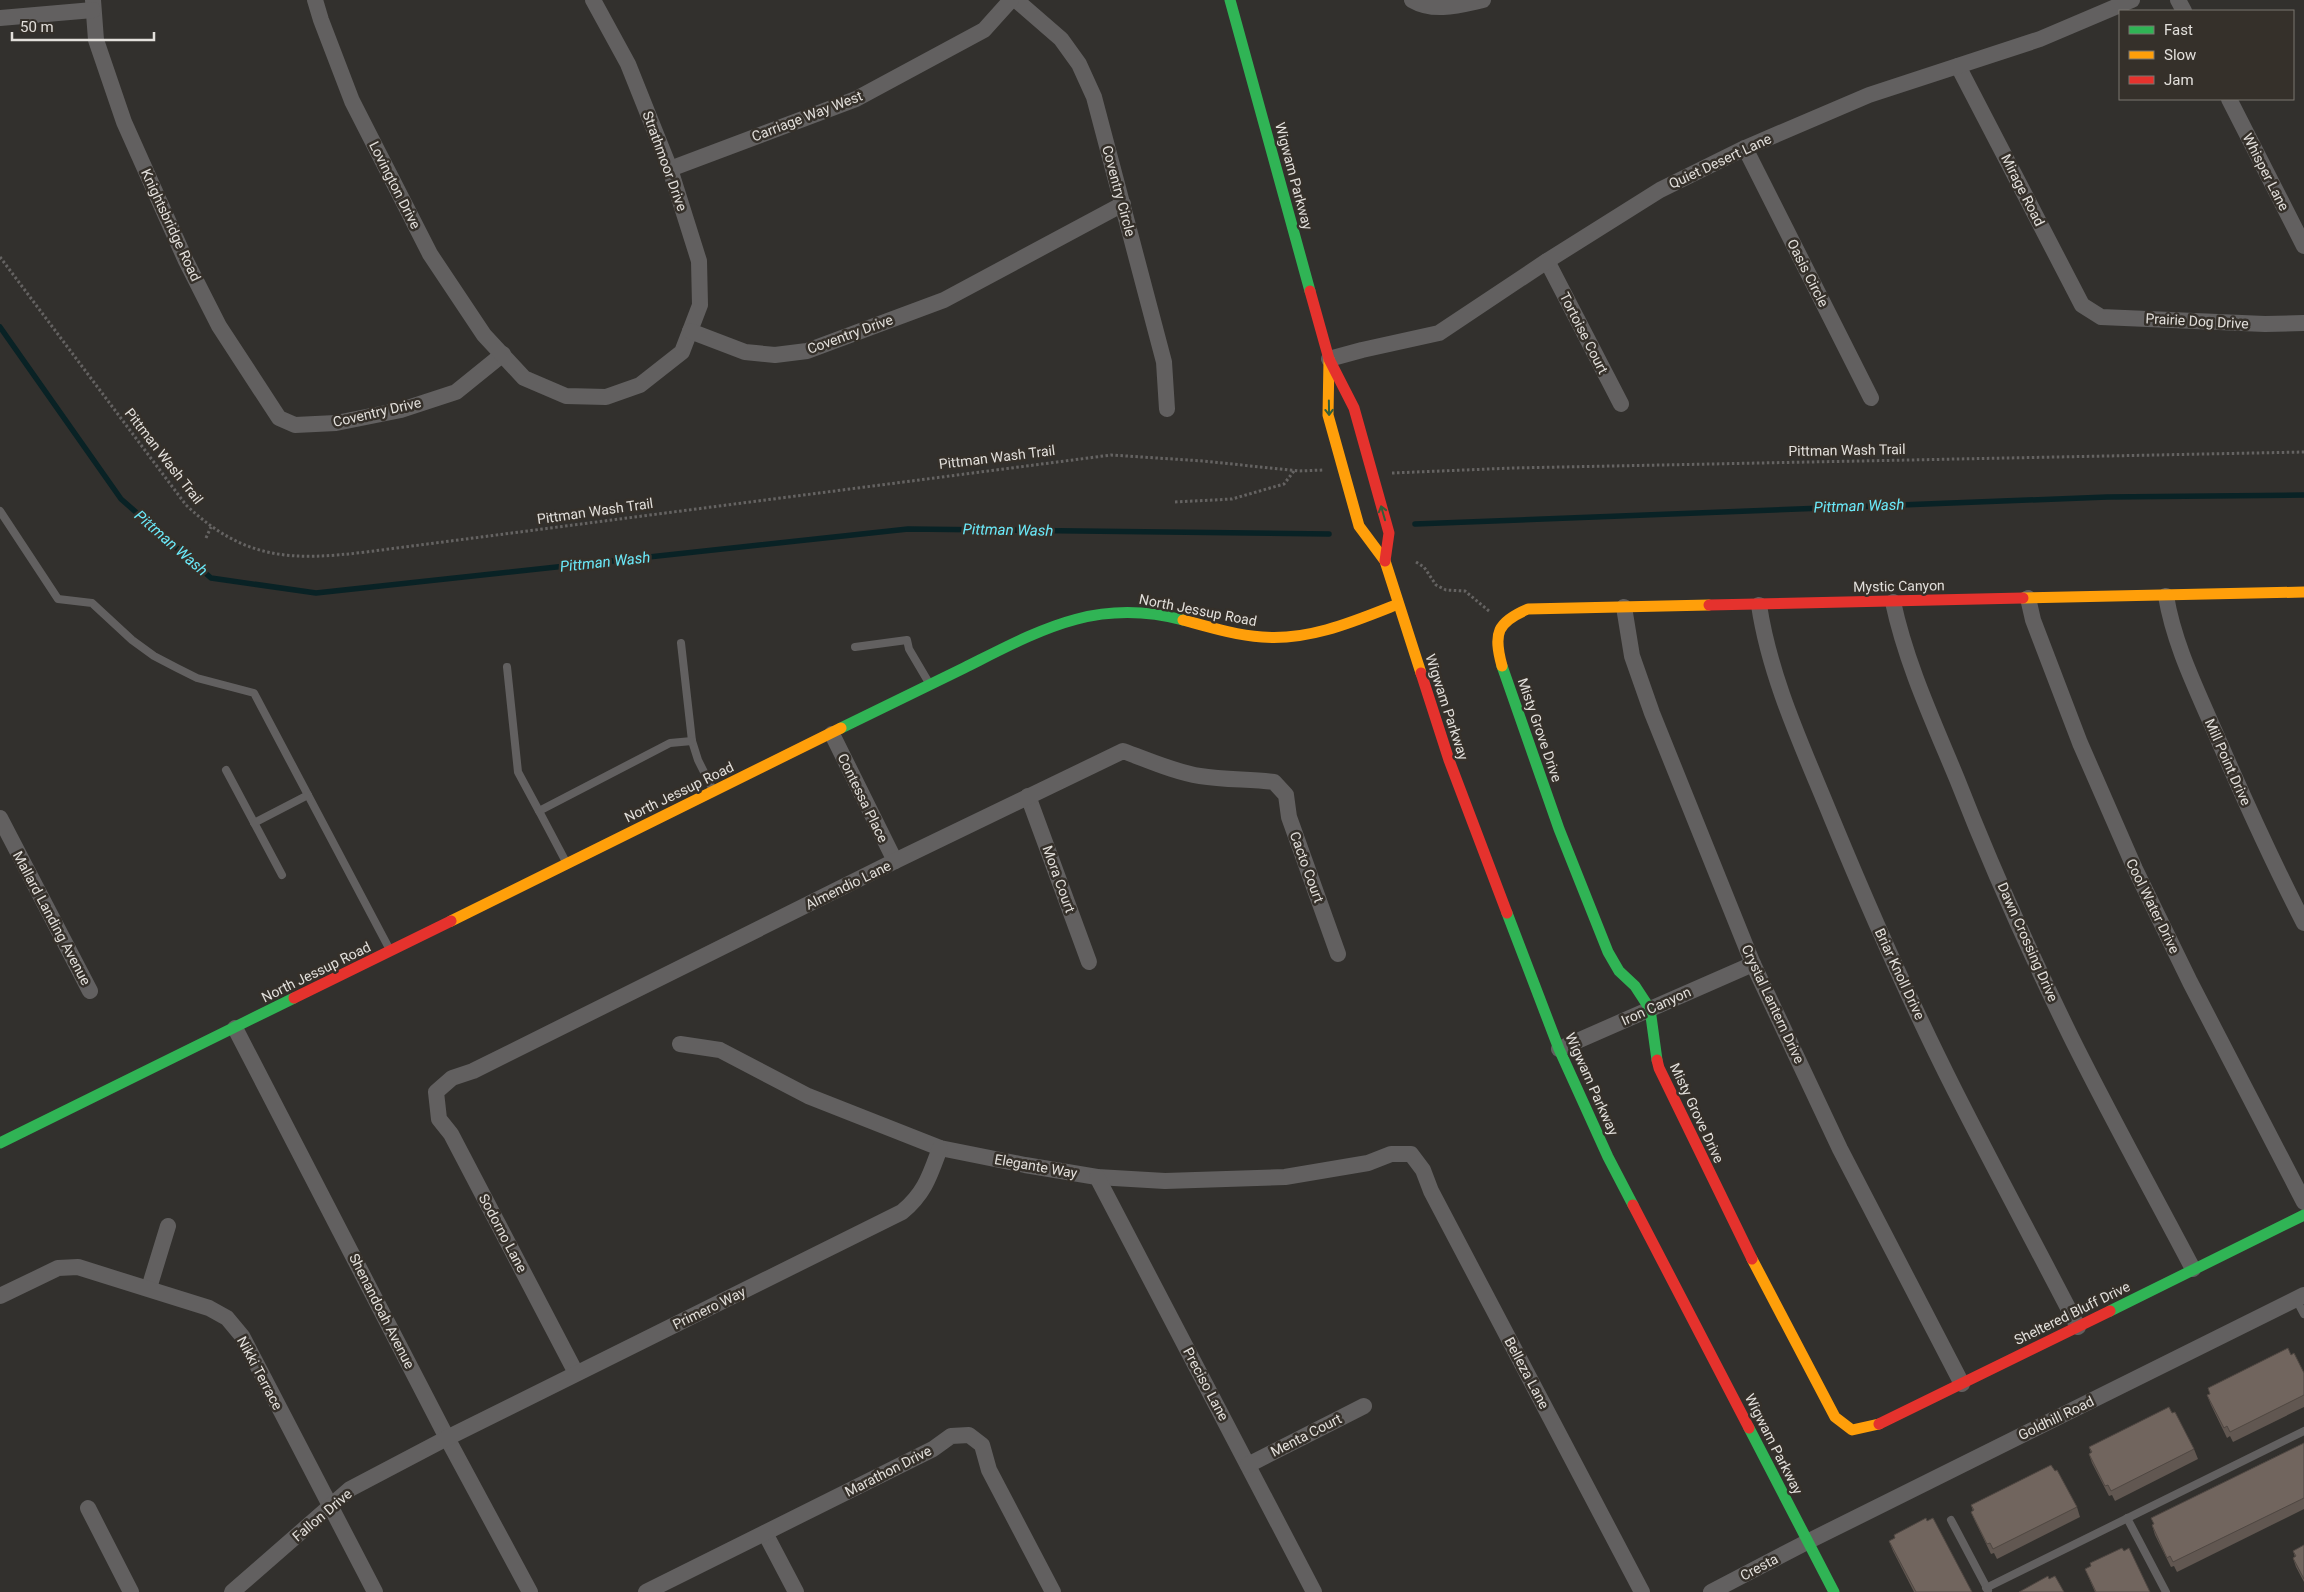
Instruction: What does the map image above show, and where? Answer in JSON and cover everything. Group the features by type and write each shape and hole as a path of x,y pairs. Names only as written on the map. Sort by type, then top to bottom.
{"street":[{"name":"Lovington Drive","path":"315,0 352,101 430,254 484,335 504,354"},
{"name":"Strathmoor Drive","path":"593,0 628,64 670,168 699,261 700,305 690,331"},
{"name":"Carriage Way West","path":"670,168 856,99 984,30 1011,0"},
{"name":"Coventry Circle","path":"1016,0 1061,39 1080,64 1094,97 1164,362 1168,409"},
{"name":"Wigwam Parkway","path":"1230,0 1329,359 1354,408 1389,533 1384,561"},
{"path":"1414,1 1425,7 1452,7 1483,0"},
{"name":"Quiet Desert Lane","path":"1329,359 1439,333 1547,261 1660,190 1745,148 1869,95 2040,39 2132,0"},
{"path":"0,18 93,5"},
{"name":"Knightsbridge Road","path":"93,5 96,40 124,122 186,261 219,326 279,418 287,421"},
{"name":"Mirage Road","path":"1958,66 2082,305 2092,311"},
{"name":"Whisper Lane","path":"2230,100 2304,246"},
{"name":"Oasis Circle","path":"1745,148 1872,398"},
{"name":"Coventry Drive","path":"690,331 745,352 775,355 807,351 944,300 1123,204"},
{"name":"Tortoise Court","path":"1547,261 1621,404"},
{"name":"Prairie Dog Drive","path":"2092,311 2101,316 2265,324 2304,323"},
{"path":"504,354 524,378 566,396 606,397 640,385 682,352 690,331"},
{"name":"Coventry Drive","path":"287,421 295,425 336,423 401,410 456,392 504,354"},
{"name":"Wigwam Parkway","path":"1329,359 1328,415 1359,526 1384,561 1448,760 1559,1049 1608,1157 1834,1592"},
{"name":"Mystic Canyon","path":"1501,623 1511,616 1528,609 2028,598 2303,595"},
{"name":"Mill Point Drive","path":"2166,596 2169,614 2186,665 2244,796 2304,923"},
{"name":"Cool Water Drive","path":"2028,598 2033,620 2080,743 2135,869 2190,982 2304,1202"},
{"name":"Dawn Crossing Drive","path":"1893,602 1900,632 1919,685 1970,813 2016,919 2070,1036 2193,1269"},
{"name":"North Jessup Road","path":"0,1143 391,952 1044,628 1082,617 1115,611 1148,612 1227,633 1264,637 1300,636 1336,628 1398,604"},
{"name":"Briar Knoll Drive","path":"1759,605 1763,634 1780,687 1850,862 1903,982 1954,1090 2078,1326"},
{"name":"Crystal Lantern Drive","path":"1624,607 1632,656 1652,713 1753,964 1840,1149 1962,1384"},
{"name":"Misty Grove Drive","path":"1501,623 1496,642 1501,664 1559,829 1608,952 1619,971 1635,986 1650,1009 1654,1030 1654,1046 1659,1068 1728,1213 1835,1417 1852,1430"},
{"name":"Contessa Place","path":"832,734 895,861"},
{"name":"Almendio Lane","path":"436,1092 452,1078 473,1071 895,861 1123,751 1171,769 1199,776 1239,781 1274,782"},
{"name":"Cacto Court","path":"1274,782 1286,796 1288,817 1338,954"},
{"name":"Mora Court","path":"1028,796 1089,962"},
{"name":"Mallard Landing Avenue","path":"0,818 90,991"},
{"name":"Iron Canyon","path":"1559,1049 1753,964"},
{"name":"Shenandoah Avenue","path":"235,1028 447,1438 530,1592"},
{"name":"Elegante Way","path":"680,1044 720,1050 808,1096 940,1148 1098,1177 1165,1181 1285,1177 1368,1163 1391,1154 1411,1154"},
{"name":"Sodorno Lane","path":"436,1092 439,1119 451,1134 576,1373"},
{"name":"Primero Way","path":"447,1438 902,1212 917,1200 928,1181 940,1148"},
{"name":"Belleza Lane","path":"1411,1154 1423,1170 1431,1191 1642,1592"},
{"name":"Preciso Lane","path":"1098,1177 1314,1592"},
{"name":"Sheltered Bluff Drive","path":"1852,1430 1876,1426 2304,1215"},
{"path":"149,1288 168,1226"},
{"name":"Nikki Terrace","path":"0,1296 58,1268 78,1267 209,1308 226,1318 242,1336 375,1592"},
{"name":"Goldhill Road","path":"1807,1542 2300,1297"},
{"name":"Menta Court","path":"1248,1465 1364,1406"},
{"name":"Marathon Drive","path":"646,1592 933,1450 951,1436 968,1436 982,1445 989,1470 1053,1592"},
{"name":"Fallon Drive","path":"232,1592 350,1489 447,1438"},
{"path":"88,1508 132,1592"},
{"path":"765,1533 796,1592"},
{"name":"Cresta","path":"1711,1592 1807,1542"}],"lane":[{"path":"0,511 58,599 92,603 132,640 154,656 184,671 219,684 254,693 391,952"},
{"path":"855,646 906,640 909,650 930,685"},
{"path":"681,643 692,740 698,760 714,792"},
{"path":"507,667 518,772 568,864"},
{"path":"539,811 670,743 692,740"},
{"path":"226,770 282,875"},
{"path":"254,823 308,795"},
{"path":"2300,1297 2304,1314"},
{"path":"1951,1520 1987,1590 2127,1518 2304,1431"},
{"path":"2127,1518 2166,1592"}],"path":[{"name":"Pittman Wash Trail","path":"0,257 186,505 211,527 252,549 285,557 322,558 1111,454 1203,461 1294,471 1329,470"},
{"name":"Pittman Wash Trail","path":"1390,473 1533,468 2304,452"},
{"path":"1175,502 1232,499 1284,484 1294,471"},
{"path":"206,538 211,527"},
{"path":"1416,562 1424,567 1436,584 1446,590 1465,591 1501,623"}],"building":[{"path":"2288,1348 2291,1355 2294,1353 2304,1373 2304,1395 2230,1432 2227,1426 2224,1428 2207,1395 2210,1394 2208,1388"},
{"path":"2169,1407 2172,1413 2175,1412 2194,1449 2111,1491 2108,1485 2105,1486 2089,1454 2092,1452 2089,1447"},
{"path":"2304,1443 2304,1498 2173,1562 2170,1556 2167,1558 2152,1525 2154,1524 2151,1518"},
{"path":"2051,1465 2055,1471 2057,1470 2077,1507 1993,1549 1990,1543 1987,1544 1971,1512 1974,1510 1971,1505"},
{"path":"1926,1518 1927,1521 1933,1518 1972,1592 1916,1592 1889,1541 1895,1538 1894,1535"},
{"path":"2304,1545 2304,1579 2293,1558 2296,1556 2293,1551"},
{"path":"2122,1548 2124,1551 2129,1548 2150,1592 2096,1592 2085,1569 2091,1566 2090,1563"},
{"path":"2048,1576 2049,1579 2055,1576 2064,1592 2019,1592"}],"waterway":[{"name":"Pittman Wash","path":"0,327 121,499 211,578 316,593 908,529 1329,534"},
{"name":"Pittman Wash","path":"1415,524 2107,497 2304,495"}],"traffic: fast":[{"path":"1230,0 1310,291"},
{"path":"841,728 1018,641 1069,621 1123,612 1152,614 1183,620"},
{"path":"1502,666 1559,829 1608,952 1619,971 1635,986 1650,1009 1657,1060"},
{"path":"1507,913 1559,1049 1608,1157 1633,1205"},
{"path":"0,1143 294,998"},
{"path":"2110,1311 2304,1215"},
{"path":"1749,1428 1834,1592"}],"traffic: slow":[{"path":"1329,359 1328,415 1359,526 1385,561 1421,673"},
{"path":"2023,598 2304,592"},
{"path":"1183,620 1222,630 1262,637 1297,636 1332,628 1398,604"},
{"path":"1502,666 1498,645 1500,630 1510,619 1528,609 1709,605"},
{"path":"451,921 841,728"},
{"path":"1752,1259 1835,1417 1852,1430 1879,1424"}],"traffic: jam":[{"path":"1310,291 1329,359 1354,408 1389,533 1385,561"},
{"path":"1709,605 2023,598"},
{"path":"1421,673 1449,760 1507,913"},
{"path":"294,998 451,921"},
{"path":"1657,1060 1659,1068 1752,1259"},
{"path":"1633,1205 1749,1428"},
{"path":"1879,1424 2110,1311"}]}
